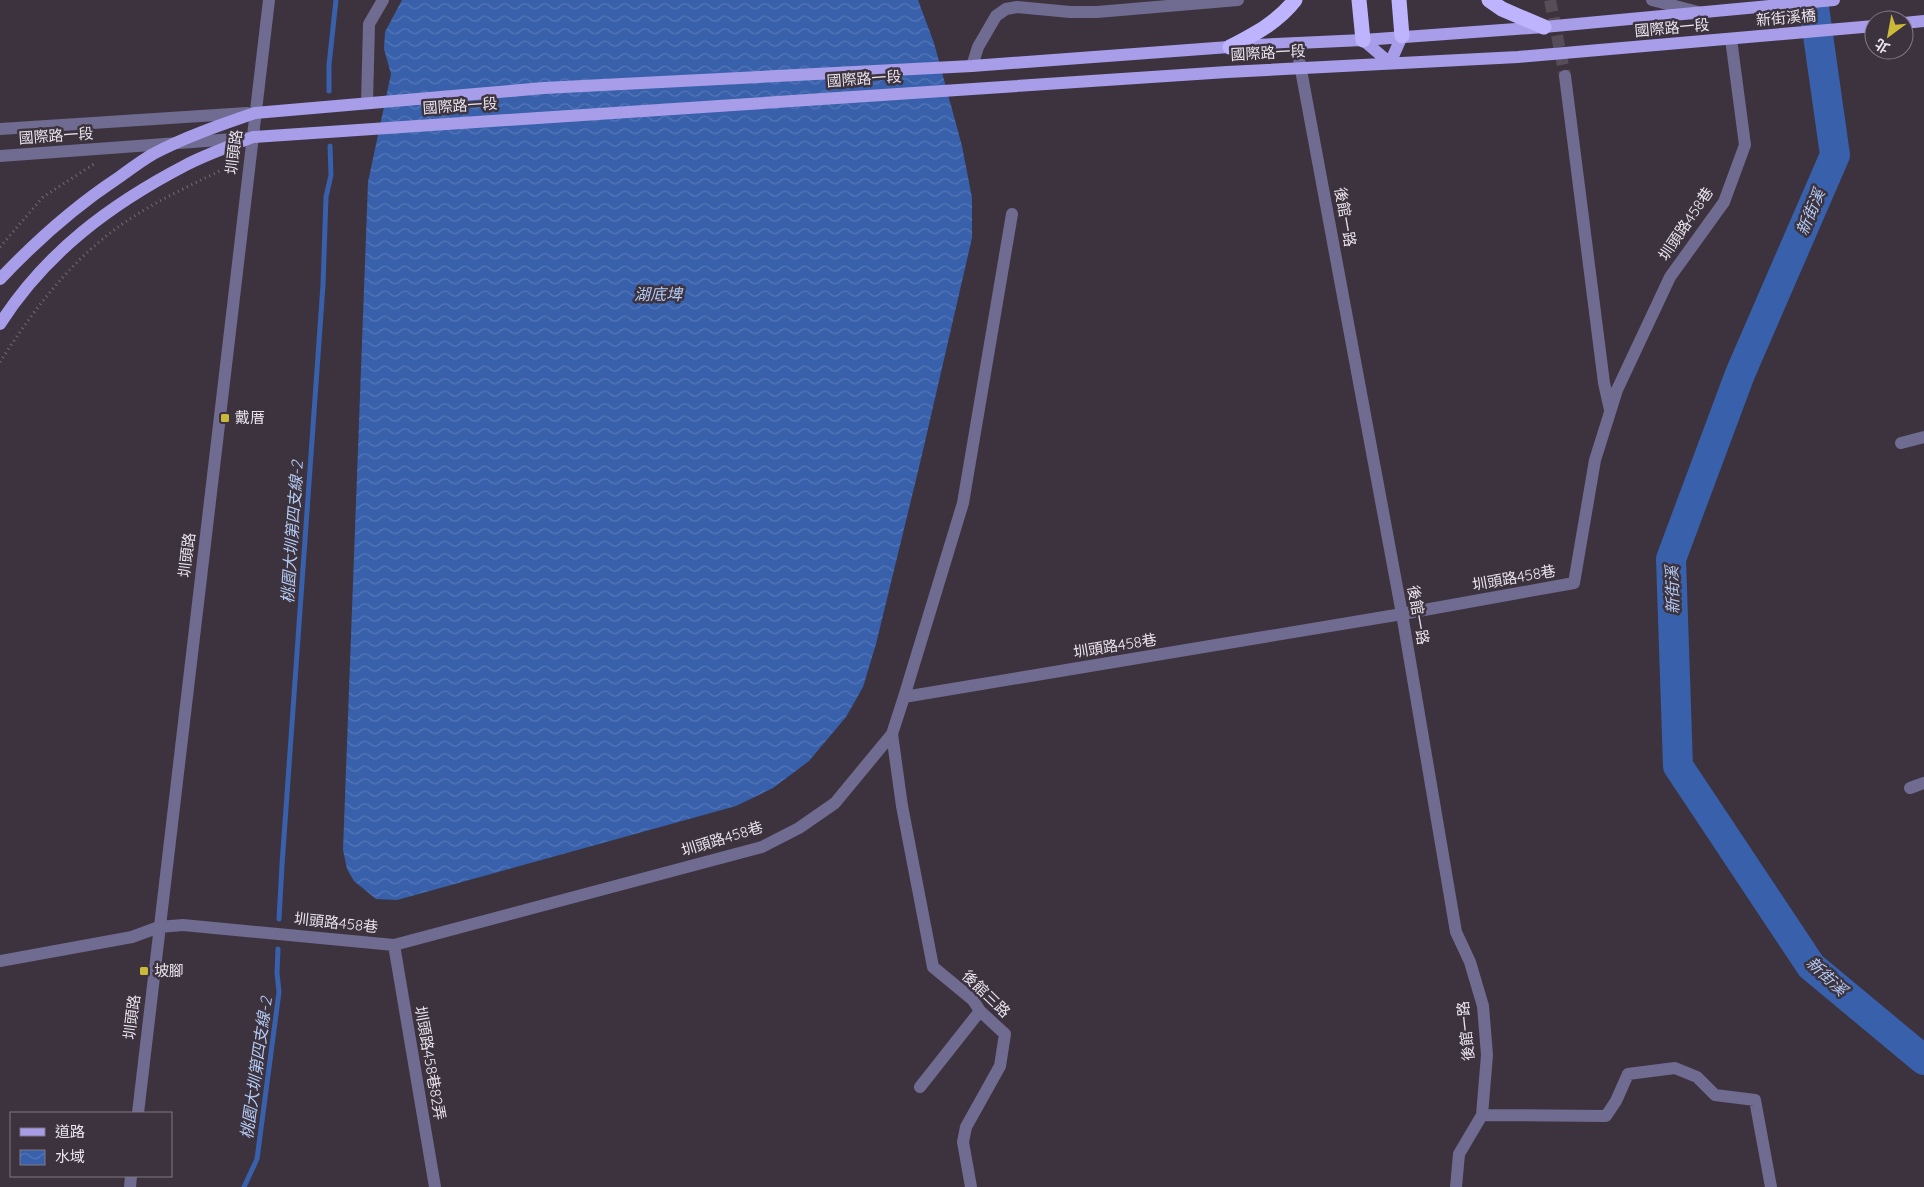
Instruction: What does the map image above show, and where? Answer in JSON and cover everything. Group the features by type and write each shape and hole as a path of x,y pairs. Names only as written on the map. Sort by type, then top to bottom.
{"highway":[{"path":"1230,47 1260,31 1285,12 1295,0"},
{"path":"1359,0 1363,40"},
{"path":"1400,0 1402,36"},
{"path":"1489,0 1544,27"}],"main road":[{"name":"新街溪橋","path":"1721,10 1834,0"},
{"name":"國際路一段","path":"255,113 544,88 972,66 1230,47 1363,40 1544,27 1721,10"},
{"name":"新街溪橋","path":"1731,39 1864,27"},
{"path":"1363,40 1390,63 1402,36"},
{"name":"國際路一段","path":"252,138 760,102 1301,67 1518,56 1731,39"},
{"path":"0,279 59,220 142,161 176,143 255,113"},
{"path":"0,324 16,299 80,232 110,210 187,164 252,138"}],"street":[{"name":"圳頭路","path":"138,1112 269,0"},
{"path":"367,103 370,24 383,0"},
{"path":"972,66 978,46 996,16 1006,9 1017,7 1070,12 1097,12 1238,0"},
{"path":"1652,0 1701,12"},
{"name":"圳頭路458巷","path":"159,926 183,925 394,945 762,847 799,828 835,803 892,734 904,697 1574,584 1596,460 1617,390 1670,277 1724,202 1745,145 1731,39"},
{"name":"後館一路","path":"1296,43 1402,614 1456,932 1470,962 1482,1006 1487,1055 1482,1115 1459,1154 1456,1187"},
{"path":"1564,76 1604,383 1610,412"},
{"name":"國際路一段","path":"0,129 255,113"},
{"name":"國際路一段","path":"0,156 252,138"},
{"path":"904,697 963,503 1012,214"},
{"path":"1901,443 1924,438"},
{"name":"後館三路","path":"892,734 902,806 933,967 973,1000 980,1010 1005,1034 1000,1066 966,1127 964,1142 971,1187"},
{"path":"1910,788 1924,783"},
{"path":"0,960 132,937 159,926"},
{"name":"圳頭路458巷82弄","path":"394,945 434,1187"},
{"path":"920,1087 980,1010"},
{"path":"1482,1115 1606,1116 1616,1101 1628,1074 1675,1068 1697,1077 1715,1095 1755,1100 1771,1187"}],"path":[{"path":"0,362 48,292 76,262 105,237 134,216 250,155"}],"water":[{"name":"湖底埤","path":"402,0 918,0 934,43 962,146 972,198 972,238 921,459 876,644 863,687 846,717 809,761 773,788 736,806 397,900 376,899 354,881 347,869 343,850 368,182 391,74 384,49 385,32"}],"waterway":[{"name":"桃園大圳第四支線-2","path":"329,91 329,65 336,0"},
{"name":"新街溪","path":"1813,0 1835,155 1740,374 1671,559 1678,766 1811,966 1924,1060"},
{"name":"桃園大圳第四支線-2","path":"279,919 323,285 326,197 331,175 330,146"},
{"name":"桃園大圳第四支線-2","path":"244,1187 257,1159 279,992 277,973 278,949"}],"tunnel":[{"path":"1550,0 1565,76"}],"place":[{"name":"戴厝","path":"225,418"},
{"name":"坡腳","path":"144,971"}]}
